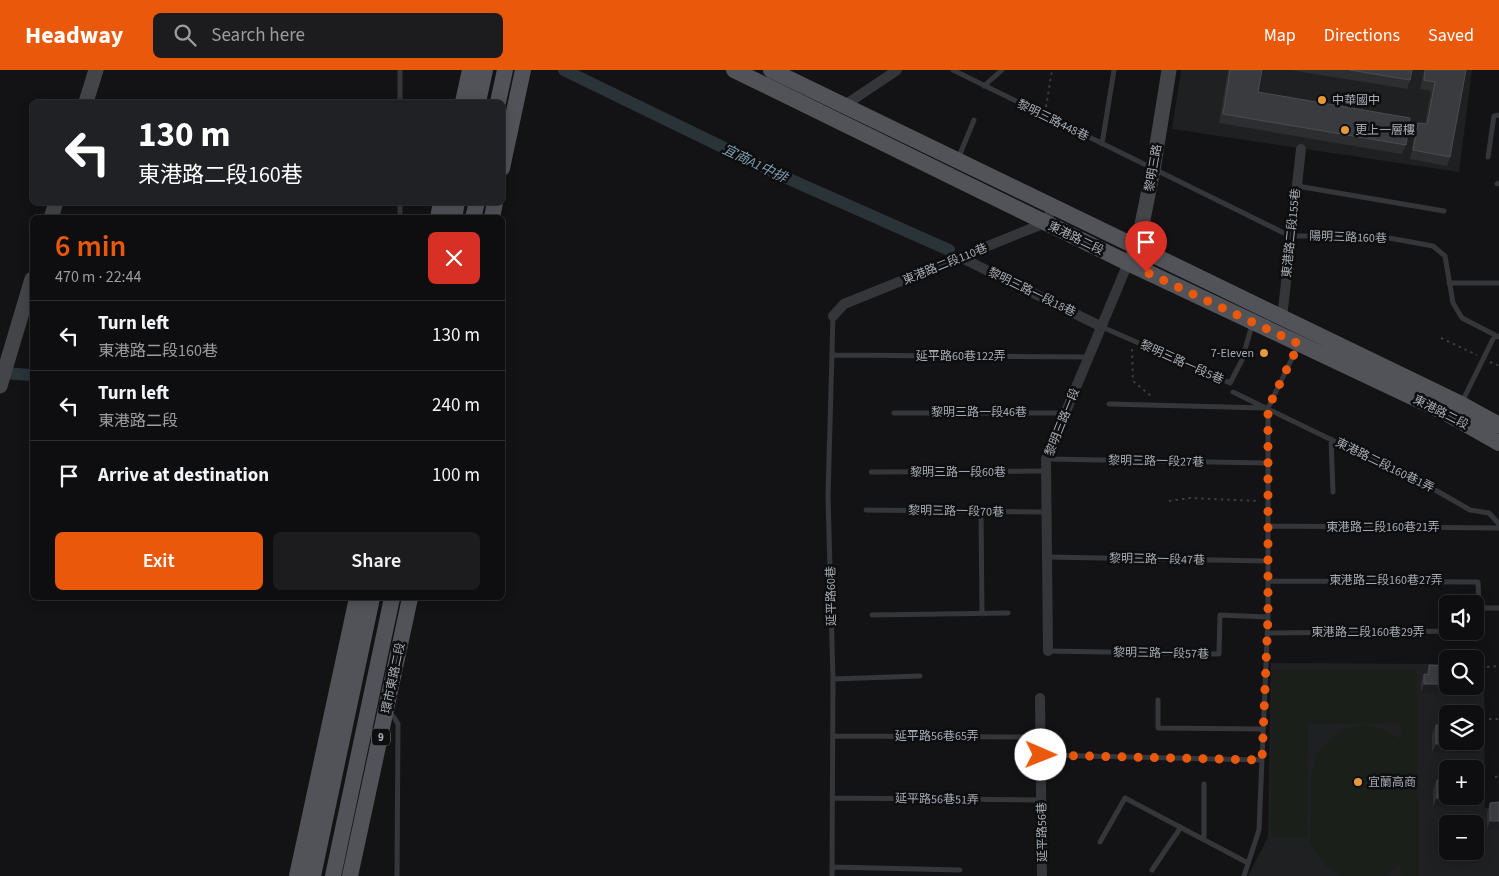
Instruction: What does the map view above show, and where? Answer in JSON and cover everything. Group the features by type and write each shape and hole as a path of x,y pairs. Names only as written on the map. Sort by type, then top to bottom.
{"main road":[{"path":"463,100 470,70"},
{"path":"478,100 485,70"},
{"path":"498,100 505,70"},
{"path":"505,155 524,70"},
{"name":"東港路二段","path":"734,70 1128,263 1257,322 1299,344 1446,413 1499,443"},
{"name":"東港路二段","path":"771,70 1053,207 1277,319 1461,404 1499,425"},
{"path":"314,876 342,705 356,600"},
{"path":"297,876 371,600"},
{"name":"環市東路二段","path":"333,876 392,600"},
{"name":"環市東路二段","path":"350,876 410,600"}],"street":[{"path":"87,100 96,70"},
{"path":"827,116 897,70"},
{"name":"黎明三路","path":"1128,263 1137,249 1153,170 1169,70"},
{"name":"東港路二段155巷","path":"1277,319 1301,149"},
{"path":"1045,223 1053,207"},
{"name":"東港路二段110巷","path":"833,316 844,304 1045,223"},
{"name":"黎明三路一段18巷","path":"962,258 1102,327"},
{"name":"黎明三路一段","path":"1048,651 1046,459 1128,263"},
{"path":"0,386 30,286"},
{"name":"延平路56巷","path":"1040,698 1042,876"}],"lane":[{"path":"400,70 400,100"},
{"name":"黎明三路448巷","path":"953,70 1290,236"},
{"path":"984,86 1002,70"},
{"path":"1102,144 1114,70"},
{"path":"1488,157 1494,116 1499,115"},
{"path":"958,161 974,120"},
{"path":"1296,186 1444,211"},
{"name":"陽明三路160巷","path":"1290,236 1378,236 1433,246 1445,256 1453,303 1462,318 1497,336"},
{"path":"1450,284 1499,283"},
{"name":"延平路60巷","path":"832,876 833,679 828,496 833,316"},
{"path":"1244,876 1259,830 1268,617 1266,463 1268,408 1299,344 1277,319"},
{"name":"黎明三路一段5巷","path":"1102,327 1230,383 1242,360 1257,322"},
{"path":"1461,404 1497,336"},
{"name":"延平路60巷122弄","path":"833,355 1089,357"},
{"name":"東港路二段160巷1弄","path":"1233,392 1437,491 1470,510 1489,513 1499,524"},
{"path":"1109,404 1268,408"},
{"name":"黎明三路一段46巷","path":"894,413 1064,413"},
{"path":"1331,439 1333,492"},
{"name":"黎明三路一段27巷","path":"1046,459 1266,463"},
{"name":"黎明三路一段60巷","path":"871,472 1046,471"},
{"name":"黎明三路一段70巷","path":"866,510 1046,512"},
{"path":"981,512 982,614"},
{"name":"東港路二段160巷21弄","path":"1267,526 1499,528"},
{"name":"黎明三路一段47巷","path":"1047,557 1268,560"},
{"name":"東港路二段160巷27弄","path":"1268,580 1478,582 1479,595"},
{"path":"1484,608 1499,608"},
{"path":"872,615 1008,614"},
{"name":"黎明三路一段57巷","path":"1048,651 1219,654 1220,615 1268,617"},
{"name":"東港路二段160巷29弄","path":"1267,633 1439,631"},
{"path":"833,679 920,676"},
{"path":"1158,700 1158,728 1263,729"},
{"path":"342,705 369,708 386,713 394,716 398,724 397,876"},
{"name":"延平路56巷65弄","path":"833,736 1040,737"},
{"path":"1041,755 1262,760"},
{"path":"1204,784 1204,839"},
{"name":"延平路56巷51弄","path":"832,798 1041,800"},
{"path":"1100,842 1126,798 1248,863"},
{"path":"1152,870 1181,827"},
{"path":"832,867 960,870"}],"path":[{"path":"1044,116 1052,70"},
{"path":"1441,338 1499,366"},
{"path":"1132,339 1133,381 1162,405"},
{"path":"1169,501 1190,498 1266,501"},
{"path":"1487,667 1499,666"},
{"path":"1489,720 1499,720"}],"shaded area":[{"name":"中華國中","path":"1181,70 1472,70 1459,172 1172,129"},
{"name":"宜蘭高商","path":"1271,663 1439,664 1439,695 1484,695 1484,664 1485,808 1499,808 1499,876 1248,876 1268,837"},
{"name":"宜蘭高商","path":"1272,669 1417,669 1418,876 1401,876 1400,864 1383,876 1342,876 1325,865 1310,844 1311,778 1317,752 1340,730 1364,725 1379,728 1402,740 1401,723 1308,724 1307,837 1271,837"}],"building":[{"path":"1230,70 1262,70 1258,92 1410,118 1406,145 1223,114"},
{"path":"1350,70 1412,70 1410,80"},
{"path":"1425,70 1466,70 1450,157 1413,150 1418,123 1427,124 1435,82 1424,80"},
{"path":"1429,665 1439,666 1439,684 1424,684 1424,674 1429,675"},
{"path":"1436,725 1439,725 1439,744 1436,744"},
{"path":"1437,780 1439,780 1439,798 1437,798"},
{"path":"1499,802 1499,821 1490,821 1490,803"}],"waterway":[{"name":"宜商A1中排","path":"564,70 780,175 949,250"},
{"path":"0,373 30,375"}],"place":[{"name":"中華國中","path":"1322,100"},
{"name":"更上一層樓","path":"1345,130"},
{"name":"7-Eleven","path":"1264,353"},
{"name":"宜蘭高商","path":"1358,782"}],"route":[{"path":"1041,755 1262,760 1268,617 1266,463 1268,408 1299,344 1146,272"}]}
